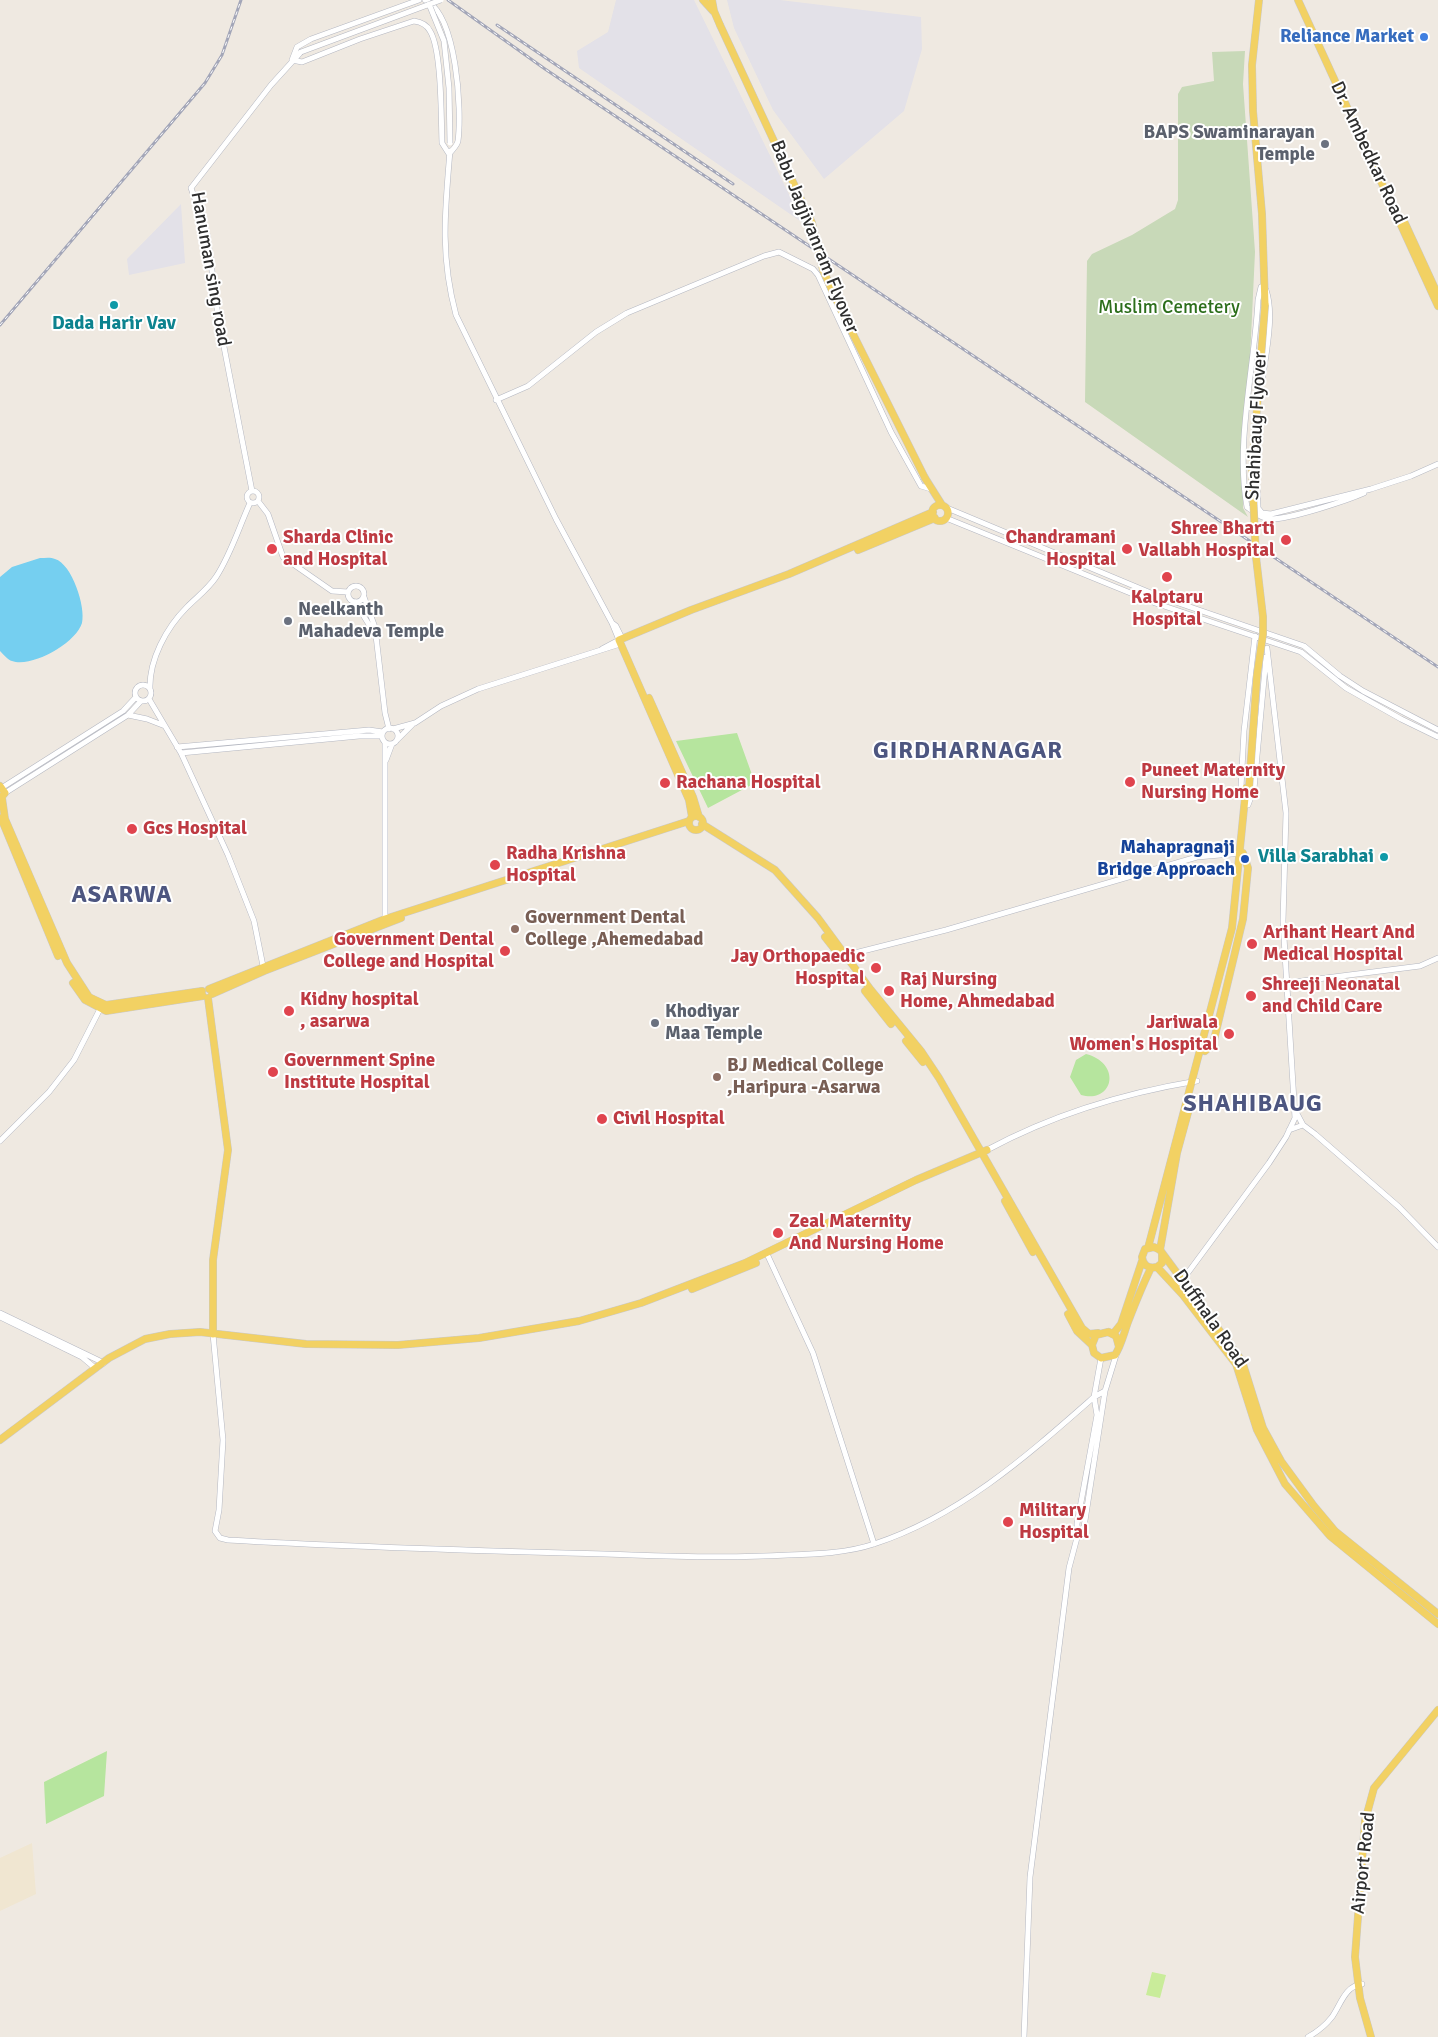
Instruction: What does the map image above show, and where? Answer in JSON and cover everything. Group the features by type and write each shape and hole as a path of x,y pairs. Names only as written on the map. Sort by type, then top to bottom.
{"main road":[{"path":"703,0 714,11"},
{"path":"712,0 714,11"},
{"path":"1255,0 1249,65 1249,111 1263,286"},
{"path":"1258,0 1252,65 1253,111 1261,196 1263,286"},
{"name":"Dr. Ambedkar Road","path":"1298,0 1438,306"},
{"name":"Dr. Ambedkar Road","path":"1303,0 1438,295"},
{"name":"Babu Jagjivanram Flyover","path":"714,11 812,223 824,270 834,294 931,490 938,510 946,518"},
{"name":"Shahibaug Flyover","path":"1241,853 1259,634 1258,603 1252,557 1248,472 1252,398 1263,305 1263,286"},
{"path":"946,518 940,520 938,510 789,574 691,610 621,641 689,800 696,822 771,873 815,920 878,1008 918,1055 981,1153 1082,1328 1089,1334 1108,1332 1113,1334 1118,1331 1142,1260 1142,1253 1154,1246 1161,1251"},
{"path":"2,793 1,811 78,992 85,1000 114,1010 207,994 264,969 385,921 696,822"},
{"path":"1148,1248 1171,1152 1205,1051 1236,928 1241,853"},
{"path":"1098,1333 1093,1339 1094,1353 1101,1358 1111,1357 1118,1349 1154,1268 1162,1263 1161,1251 1177,1153 1232,928 1241,853"},
{"path":"207,994 225,1114 228,1150 213,1260 213,1334"},
{"path":"0,1440 95,1368 131,1345 145,1339 180,1333 213,1334 274,1342 352,1345 433,1343 479,1338 579,1320 616,1311 768,1255 981,1153"},
{"path":"981,1153 1077,1331 1092,1345"},
{"name":"Duffnala Road","path":"1161,1251 1184,1278 1242,1361 1249,1377 1263,1428 1281,1461 1314,1506 1336,1531 1438,1614"},
{"path":"1142,1260 1146,1266 1154,1268 1176,1286 1236,1364 1257,1430 1285,1484 1330,1536 1438,1624"},
{"path":"1108,1332 1116,1336 1118,1349"},
{"name":"Airport Road","path":"1371,1808 1374,1788 1438,1710"},
{"name":"Airport Road","path":"1371,2037 1362,1997 1357,1957 1365,1821 1378,1790 1438,1716"},
{"name":"Airport Road","path":"1362,1997 1376,2037"}],"street":[{"path":"419,0 311,39 297,47 292,60 302,62 360,39 414,21 421,22 430,30 436,49 442,144 449,154"},
{"path":"427,2 441,0"},
{"path":"427,2 434,6 445,24 454,60 457,91 458,144 449,154"},
{"path":"385,743 394,742 414,723 441,706 478,689 602,649 621,641 556,520 456,315 446,278 443,222 450,143 449,88 444,41 427,2"},
{"name":"Hanuman sing road","path":"252,491 218,316 207,233 192,188 292,60 301,52 427,2"},
{"path":"430,30 445,24"},
{"path":"496,400 528,386 596,332 628,313 764,256 778,252 813,269 818,275 891,432 921,486 931,490"},
{"path":"1263,286 1258,300 1248,397 1244,472 1247,507 1261,516 1270,519 1356,496 1371,489"},
{"path":"1263,286 1269,299 1269,320 1256,456 1258,508 1262,513 1281,513 1371,489 1411,476 1438,464"},
{"path":"250,503 246,496 252,491 257,493 258,501 268,514 283,557 332,591 348,592"},
{"path":"250,503 258,501"},
{"path":"2,793 123,711 136,696 136,689 149,673 164,637 185,608 208,588 217,575 250,503"},
{"path":"938,510 1036,544 1160,596 1256,631 1304,646 1340,676 1363,691 1438,730"},
{"path":"946,518 1157,604 1301,652 1346,688 1401,719 1438,737"},
{"path":"1032,552 1036,544"},
{"path":"376,636 355,602 348,598 348,592 351,588 359,586 363,589 376,630 385,713 391,729 398,735 385,763"},
{"path":"1157,604 1160,596"},
{"path":"355,602 364,597"},
{"path":"1246,803 1241,787 1244,737 1256,631"},
{"path":"1246,803 1254,789 1269,634"},
{"path":"1176,1286 1184,1278 1264,1170 1295,1118 1283,921 1286,814 1267,648"},
{"path":"149,673 149,699 181,753 248,904 264,969"},
{"path":"140,686 146,686 150,689"},
{"path":"136,696 141,701"},
{"path":"2,793 66,756 128,716 141,701 149,699"},
{"path":"128,716 147,719 166,726"},
{"path":"181,753 382,734 391,729 414,723"},
{"path":"177,747 369,730 382,734"},
{"path":"382,734 385,743 385,921"},
{"path":"63,750 66,756"},
{"path":"842,956 946,930 1196,857 1241,853"},
{"path":"1286,983 1420,966 1438,958"},
{"path":"0,1141 54,1086 74,1060 101,1007"},
{"path":"981,1153 1077,1110 1149,1089 1194,1081"},
{"path":"1294,1108 1304,1125 1399,1207 1438,1247"},
{"path":"1289,1130 1304,1125"},
{"path":"768,1255 813,1354 874,1544"},
{"path":"0,1313 104,1362"},
{"path":"0,1318 82,1357 95,1368"},
{"path":"213,1334 223,1432 216,1534 220,1538 348,1547 696,1558 831,1553 874,1544 920,1524 969,1498 1020,1462 1094,1397 1105,1391"},
{"path":"1078,1534 1084,1527 1105,1391 1118,1349"},
{"path":"1024,2037 1030,1877 1069,1568 1078,1534 1077,1524 1097,1415 1094,1397 1101,1358"},
{"path":"1308,2037 1320,2030 1332,2017 1346,1993 1360,1984"}],"shaded area":[{"path":"616,0 694,0 803,223 579,68 577,51 608,32"},
{"path":"727,0 780,0 921,17 922,49 904,111 824,179 773,110 734,28"},
{"path":"181,204 185,263 129,275 127,259"},
{"path":"32,1843 36,1894 0,1911 0,1858"}],"green space":[{"name":"Muslim Cemetery","path":"1245,51 1243,84 1255,252 1243,508 1248,517 1085,402 1087,261 1092,254 1132,235 1175,209 1178,200 1178,94 1182,87 1214,81 1212,52"},
{"path":"737,733 755,783 708,808 676,741"},
{"path":"1086,1054 1105,1065 1109,1073 1107,1088 1101,1094 1092,1096 1081,1095 1070,1077 1076,1060"},
{"path":"107,1751 104,1796 46,1824 44,1782"},
{"path":"1152,1972 1166,1975 1160,1998 1146,1995"}],"water":[{"path":"40,558 55,559 67,569 80,597 83,616 82,623 78,631 71,638 52,652 31,661 12,661 0,651 0,577 12,567"}],"railway":[{"path":"0,325 205,83 222,55 241,0"},
{"path":"448,0 545,69 1438,667"},
{"path":"497,25 733,184"}],"place":[{"name":"Reliance Market","path":"1424,37"},
{"name":"BAPS Swaminarayan Temple","path":"1325,144"},
{"name":"Dada Harir Vav","path":"114,305"},
{"name":"Shree Bharti Vallabh Hospital","path":"1286,540"},
{"name":"Sharda Clinic and Hospital","path":"272,549"},
{"name":"Chandramani Hospital","path":"1127,549"},
{"name":"Kalptaru Hospital","path":"1167,577"},
{"name":"Neelkanth Mahadeva Temple","path":"288,621"},
{"name":"Puneet Maternity Nursing Home","path":"1130,782"},
{"name":"Rachana Hospital","path":"665,783"},
{"name":"Gcs Hospital","path":"132,829"},
{"name":"Villa Sarabhai","path":"1384,857"},
{"name":"Mahapragnaji Bridge Approach","path":"1245,859"},
{"name":"Radha Krishna Hospital","path":"495,865"},
{"name":"Government Dental College ,Ahemedabad","path":"515,929"},
{"name":"Arihant Heart And Medical Hospital","path":"1252,944"},
{"name":"Government Dental College and Hospital","path":"505,951"},
{"name":"Jay Orthopaedic Hospital","path":"876,968"},
{"name":"Raj Nursing Home, Ahmedabad","path":"889,991"},
{"name":"Shreeji Neonatal and Child Care","path":"1251,996"},
{"name":"Kidny hospital , asarwa","path":"289,1011"},
{"name":"Khodiyar Maa Temple","path":"655,1023"},
{"name":"Jariwala Women's Hospital","path":"1229,1034"},
{"name":"Government Spine Institute Hospital","path":"273,1072"},
{"name":"BJ Medical College ,Haripura -Asarwa","path":"717,1077"},
{"name":"Civil Hospital","path":"602,1119"},
{"name":"Zeal Maternity And Nursing Home","path":"778,1233"},
{"name":"Military Hospital","path":"1008,1522"}],"district":[{"name":"GIRDHARNAGAR","path":"968,752"},
{"name":"ASARWA","path":"122,896"},
{"name":"SHAHIBAUG","path":"1253,1105"}]}
